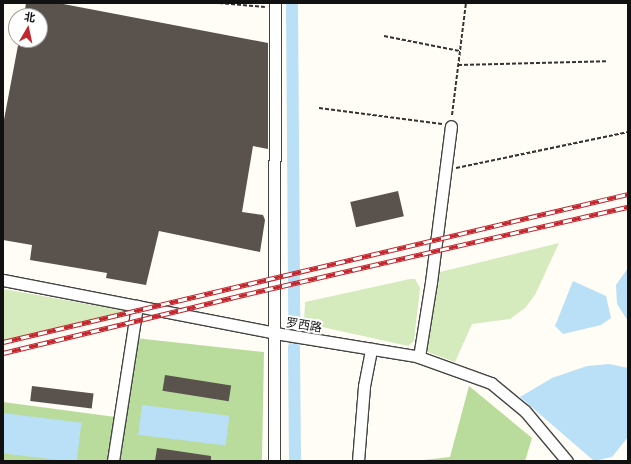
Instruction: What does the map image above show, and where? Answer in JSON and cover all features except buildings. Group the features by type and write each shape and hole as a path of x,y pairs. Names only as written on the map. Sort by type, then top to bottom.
{"street":[{"path":"274,461 275,5"},
{"path":"419,357 451,126"},
{"name":"罗西路","path":"3,280 275,333 419,357 491,383 525,411 567,461"},
{"path":"113,461 137,306"},
{"path":"358,461 364,386 371,349"}],"path":[{"path":"219,3 275,5"},
{"path":"319,108 451,126 466,3"},
{"path":"384,36 460,51"},
{"path":"458,65 606,61"},
{"path":"445,171 628,132"}],"green space":[{"path":"559,243 535,295 525,308 510,319 472,324 455,362 422,350 436,273"},
{"path":"415,279 420,288 414,341 408,346 304,323 305,302"},
{"path":"3,289 126,311 125,316 3,344"},
{"path":"135,338 264,352 262,461 3,461 3,402 123,418"},
{"path":"469,386 532,438 525,461 415,461 450,457"}],"water":[{"path":"628,268 628,321 617,304 616,285"},
{"path":"573,281 606,296 611,318 601,325 563,334 555,326"},
{"path":"609,364 628,368 628,437 612,457 594,461 520,397 552,378 587,366"},
{"path":"142,405 229,416 226,446 138,435"},
{"path":"3,413 81,423 77,461 3,453"}],"waterway":[{"path":"292,3 294,319"},
{"path":"294,347 295,461"}],"railway":[{"path":"3,342 628,194"},
{"path":"3,353 247,294 628,207"}]}
